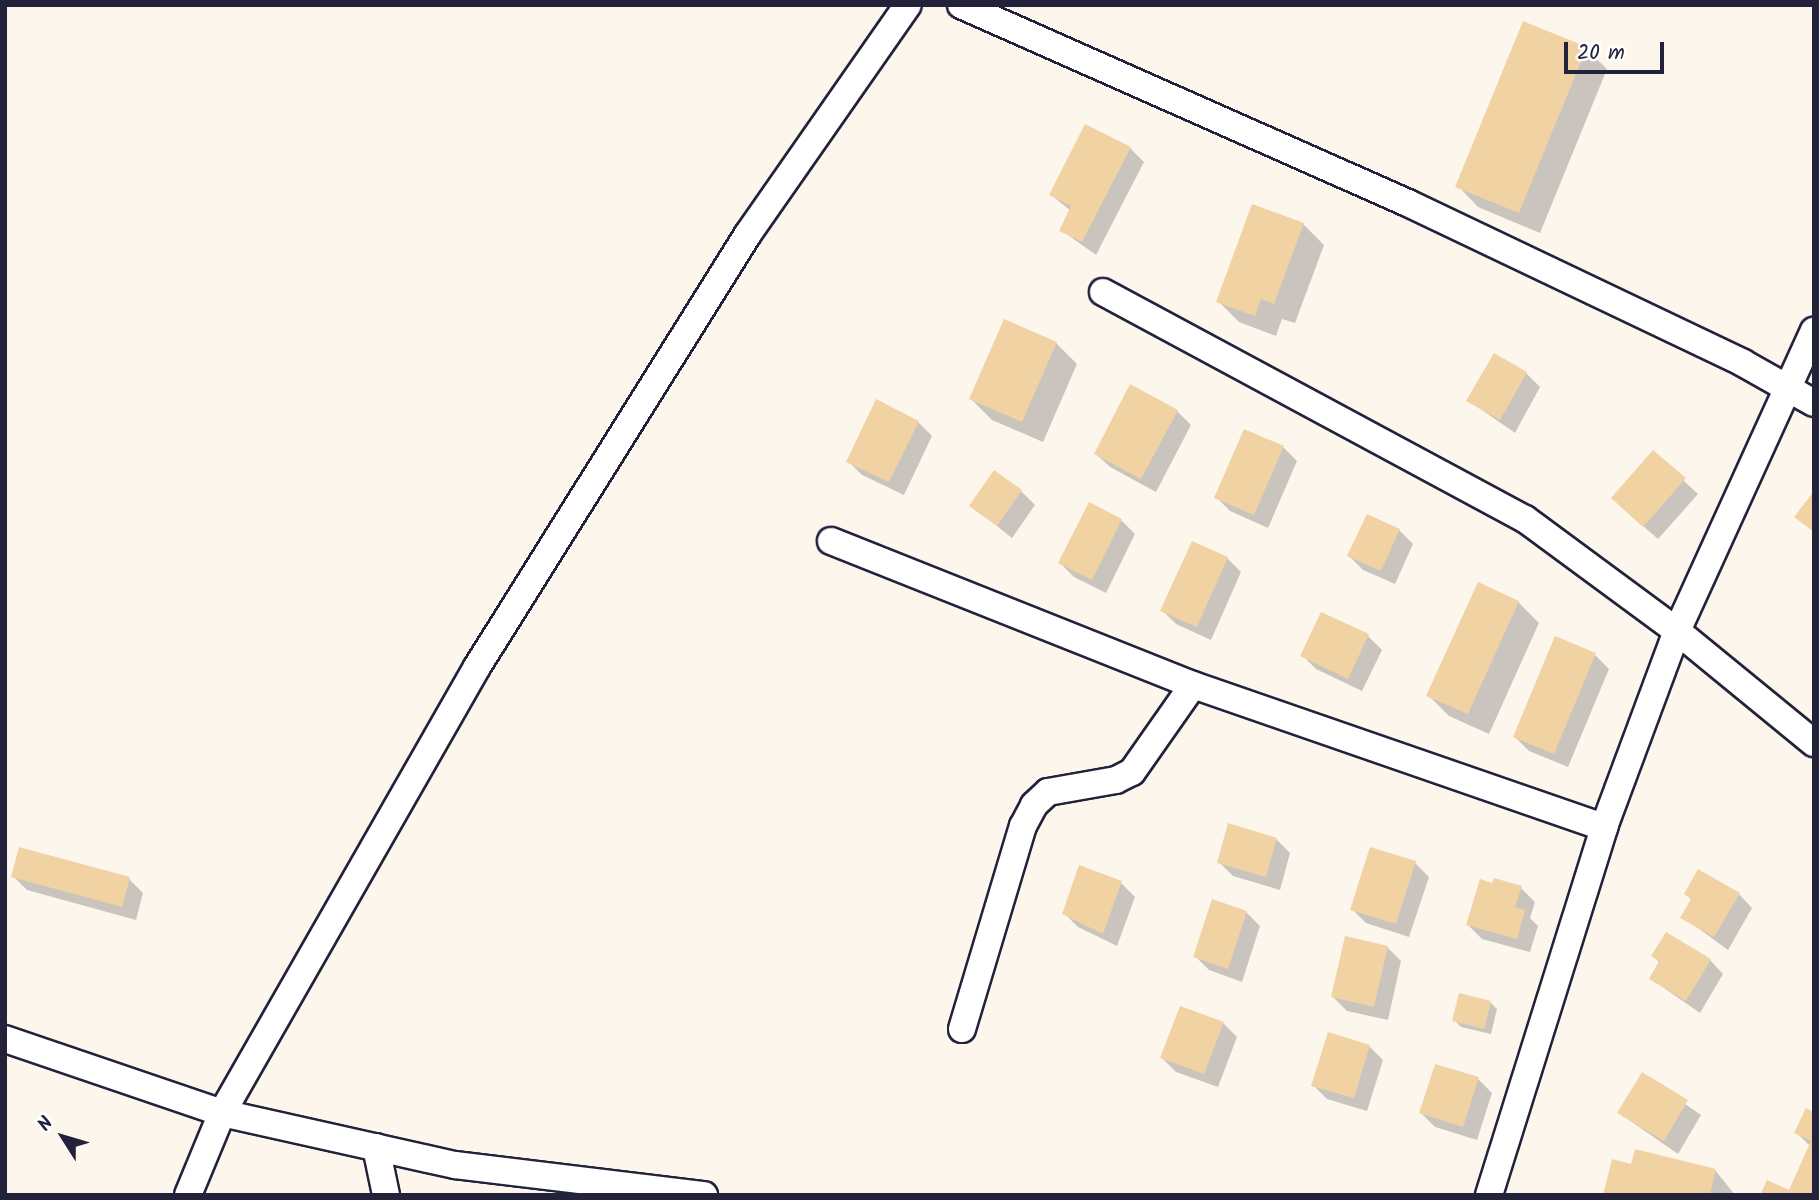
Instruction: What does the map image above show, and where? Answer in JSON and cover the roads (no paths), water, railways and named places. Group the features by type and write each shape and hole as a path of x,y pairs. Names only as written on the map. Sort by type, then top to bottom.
{"street":[{"path":"188,1195 222,1112 484,655 748,234 908,5"},
{"path":"961,5 1408,203 1788,387 1814,403"},
{"path":"1103,292 1525,519 1677,631 1814,743"},
{"path":"1489,1195 1604,827 1677,631 1814,331"},
{"path":"831,541 1193,685 1604,827"},
{"path":"962,1029 1023,826 1034,805 1048,792 1116,780 1132,772 1193,685"},
{"path":"5,1039 222,1112 455,1165 704,1195"},
{"path":"376,1147 386,1195"}]}
